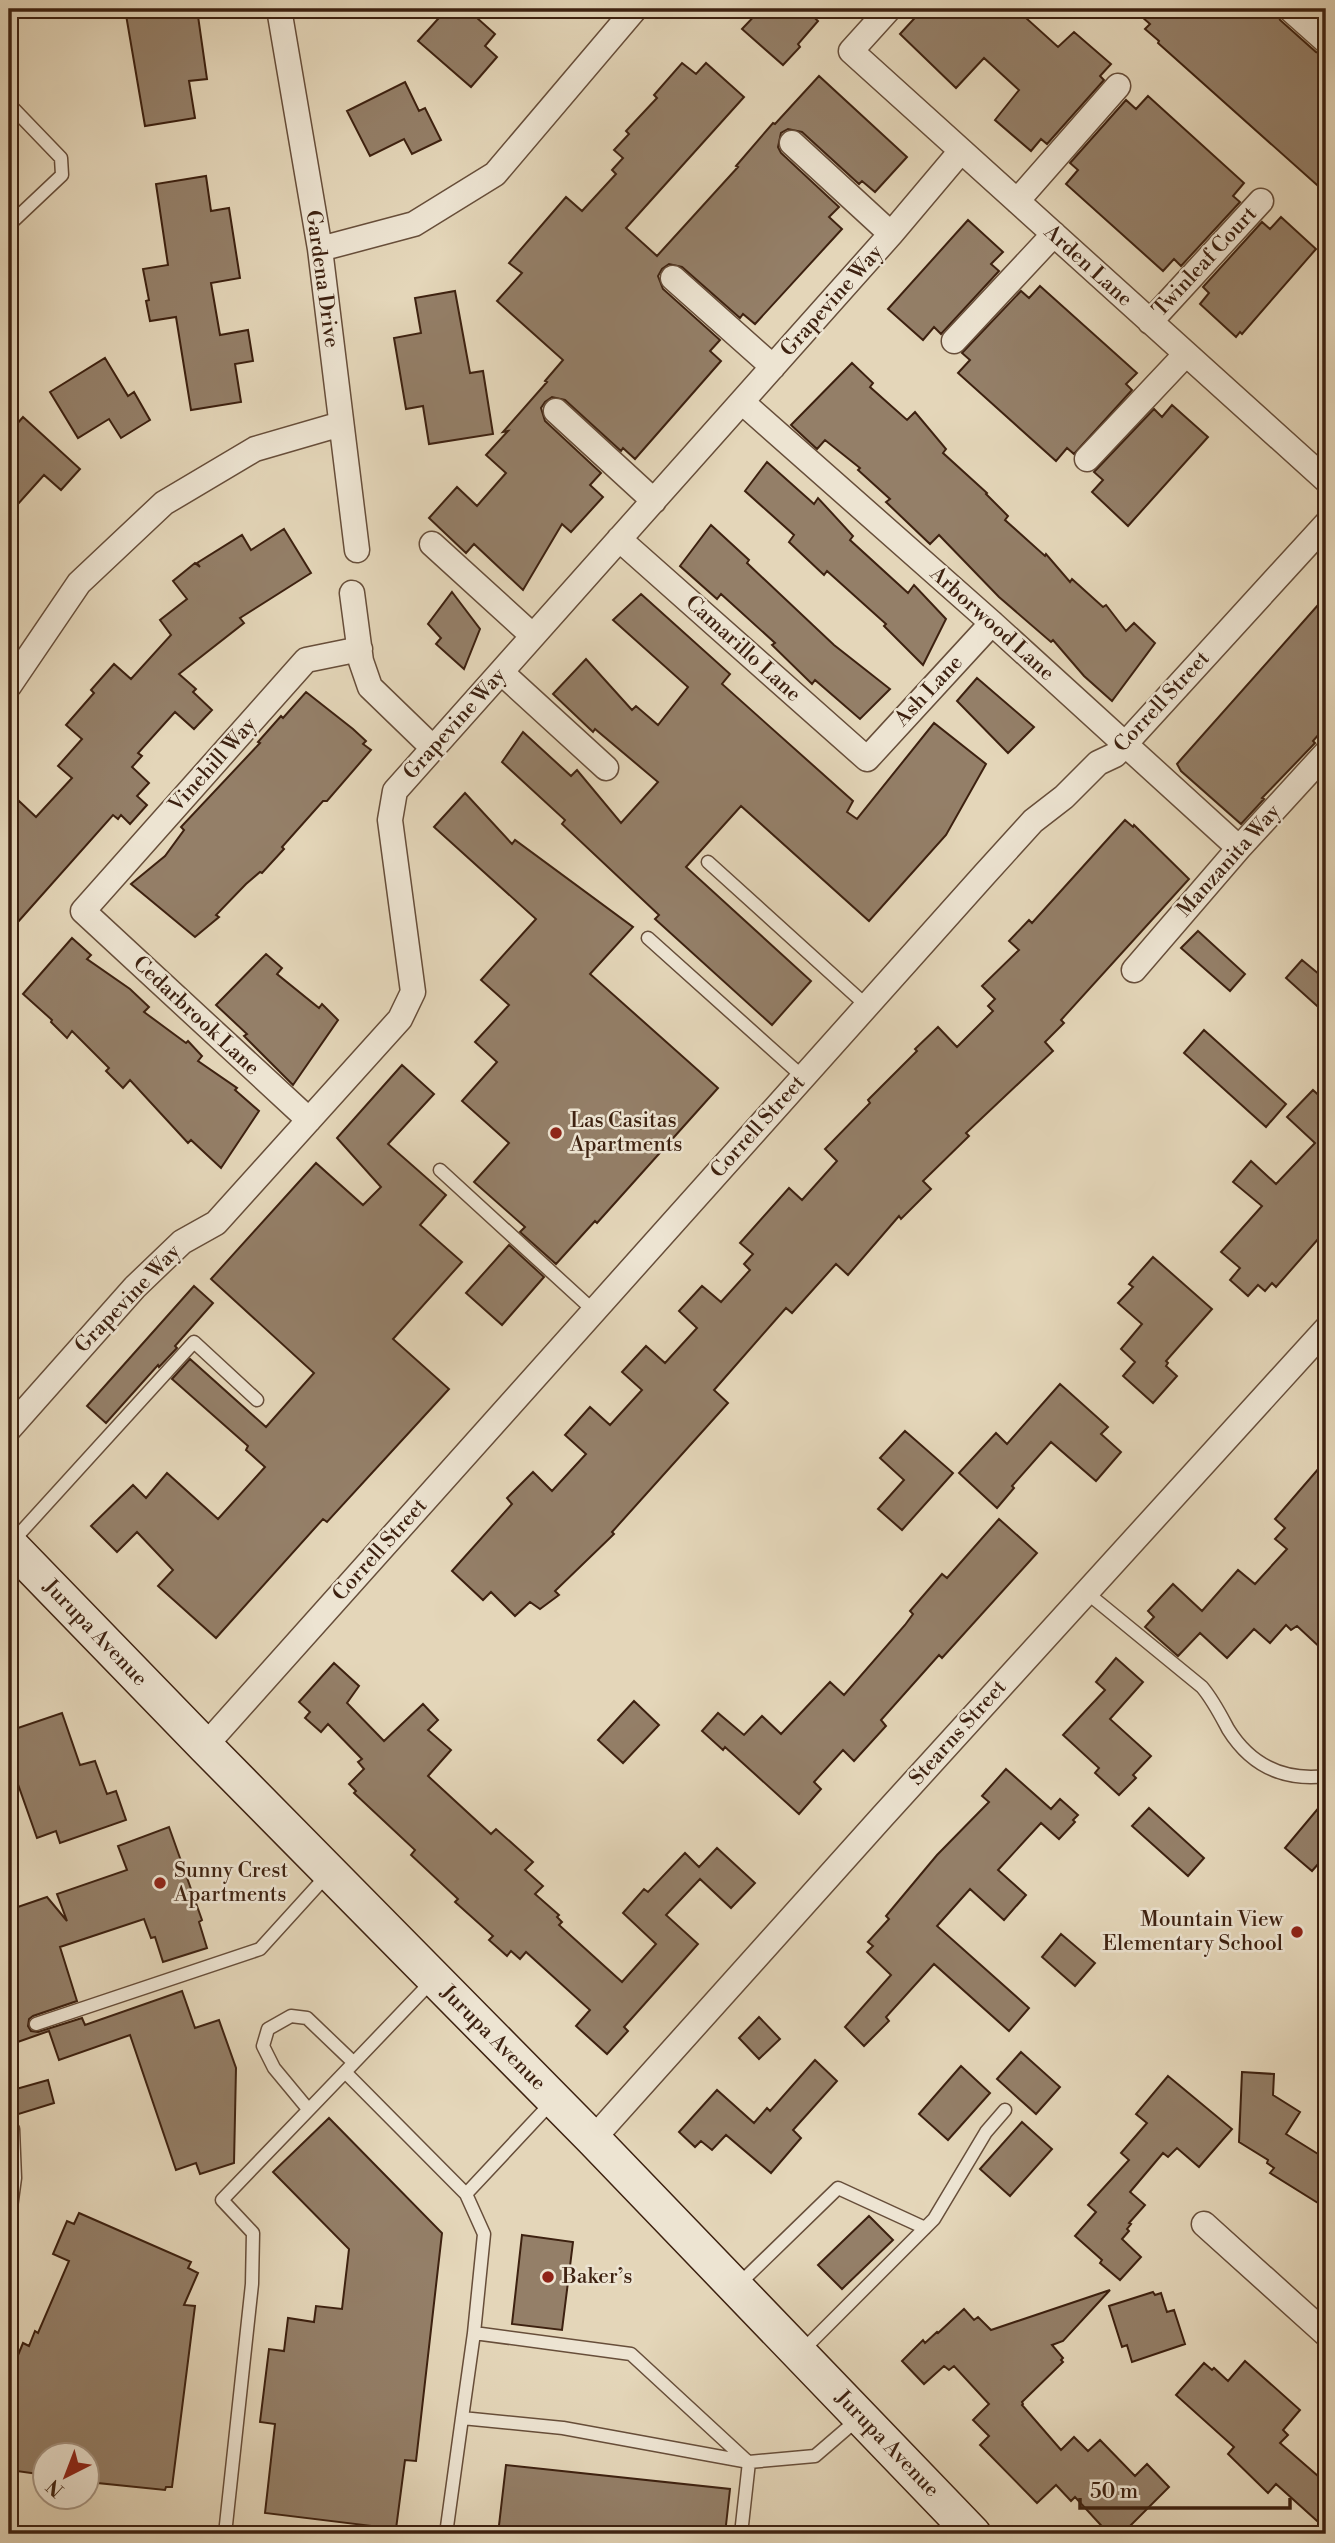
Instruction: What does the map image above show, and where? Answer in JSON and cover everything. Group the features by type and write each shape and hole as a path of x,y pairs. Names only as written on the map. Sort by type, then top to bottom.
{"main road":[{"name":"Jurupa Avenue","path":"9,1544 593,2139 860,2416 964,2529"}],"street":[{"name":"Gardena Drive","path":"279,9 320,248 356,550"},
{"path":"320,248 414,224 495,174 635,9"},
{"name":"Arden Lane","path":"889,9 851,51 1326,480"},
{"path":"1290,9 1326,41"},
{"path":"1017,201 1118,86"},
{"path":"792,143 891,234"},
{"name":"Grapevine Way","path":"9,1429 135,1287 182,1242 216,1223 400,1019 413,992 390,820 395,791 891,234 961,151"},
{"name":"Twinleaf Court","path":"1150,322 1261,201"},
{"path":"954,341 1054,234"},
{"path":"673,278 773,367"},
{"path":"1087,459 1186,354"},
{"name":"Arborwood Lane","path":"742,402 992,623 1239,848"},
{"path":"556,411 654,501"},
{"path":"9,686 79,583 164,503 255,449 341,424"},
{"name":"Correll Street","path":"205,1746 1033,821 1065,797 1098,763 1115,755 1126,744 1326,524"},
{"name":"Camarillo Lane","path":"620,539 867,759"},
{"path":"432,544 533,636"},
{"path":"352,593 361,661 370,687 433,748"},
{"name":"Ash Lane","path":"867,759 992,623"},
{"name":"Vinehill Way","path":"83,911 306,660 360,649"},
{"path":"501,672 606,768"},
{"name":"Manzanita Way","path":"1134,970 1239,848 1326,753"},
{"name":"Cedarbrook Lane","path":"83,911 309,1120"},
{"name":"Stearns Street","path":"593,2139 1326,1329"},
{"path":"1203,2224 1326,2334"}],"lane":[{"path":"9,105 61,158 62,174 9,225"},
{"path":"708,862 867,1006"},
{"path":"648,938 803,1077"},
{"path":"440,1170 594,1311"},
{"path":"9,1544 194,1342 257,1400"},
{"path":"1086,1592 1202,1687 1230,1732 1251,1756 1281,1774 1307,1779 1326,1776"},
{"path":"36,2024 260,1949 330,1873"},
{"path":"225,2534 253,2284 253,2233 222,2200 434,1979"},
{"path":"308,2109 274,2068 263,2046 268,2029 291,2016 307,2018 466,2194 484,2234 474,2333 446,2534"},
{"path":"466,2194 554,2099"},
{"path":"800,2354 934,2219 986,2132 1005,2110"},
{"path":"9,2222 15,2178 13,2129"},
{"path":"735,2287 838,2188 925,2228"},
{"path":"474,2333 631,2354 749,2462"},
{"path":"462,2418 563,2428 749,2462 815,2456 860,2416"},
{"path":"741,2534 749,2462"}],"building":[{"path":"125,9 197,9 207,79 189,81 195,118 145,126"},
{"path":"447,9 467,9 495,34 485,46 497,57 471,87 418,41"},
{"path":"761,9 805,9 818,21 783,65 742,29"},
{"path":"923,9 1016,9 1058,47 1074,32 1111,64 1100,76 1104,80 1047,144 1041,139 1031,151 995,120 1019,90 984,58 956,88 900,34"},
{"path":"1133,9 1276,9 1280,20 1316,52 1326,55 1326,193 1158,43 1145,29 1150,24"},
{"path":"682,63 696,74 706,63 744,97 626,228 657,256 738,167 736,166 773,123 775,124 819,76 907,157 875,192 862,181 859,184 802,132 788,129 781,133 778,147 781,153 839,207 829,217 842,229 755,324 743,314 740,318 682,267 669,264 662,269 658,276 663,289 720,340 710,351 721,361 635,459 623,448 621,451 565,400 552,397 545,402 541,408 545,421 601,473 590,485 603,497 571,532 562,524 523,590 474,544 466,553 429,518 457,487 477,506 506,473 486,455 563,360 497,301 522,273 509,263 566,197 582,211 616,174 612,170 623,158 614,150 629,134 626,131 657,98 654,95"},
{"path":"405,82 419,111 425,108 441,140 412,154 404,139 370,156 347,111"},
{"path":"1148,96 1244,183 1233,196 1240,202 1181,266 1174,259 1163,271 1066,184 1078,170 1070,163 1126,100 1136,109"},
{"path":"206,176 211,211 229,208 240,278 211,283 220,335 248,330 253,361 235,364 241,402 191,410 176,317 150,321 143,269 168,265 156,184"},
{"path":"1281,217 1316,249 1242,334 1240,332 1236,337 1200,304 1209,293 1203,287 1262,222 1270,229"},
{"path":"968,220 1003,252 991,264 999,271 941,334 934,327 923,340 888,309"},
{"path":"1040,286 1137,373 1126,384 1132,390 1074,454 1067,448 1056,461 958,373 970,360 962,353 1021,291 1029,298"},
{"path":"455,291 470,373 483,371 493,434 429,444 423,406 406,409 394,338 421,333 415,298"},
{"path":"105,358 128,396 134,392 150,420 121,438 109,419 78,438 50,392"},
{"path":"852,363 873,383 870,387 907,420 915,412 946,449 943,453 987,493 1008,516 1005,520 1045,556 1046,554 1070,582 1072,579 1103,607 1106,605 1126,631 1134,623 1155,643 1112,701 1084,676 1053,640 1051,642 999,597 939,535 930,544 886,502 890,499 858,470 860,468 825,440 817,449 791,425"},
{"path":"1172,405 1208,437 1128,526 1092,492 1103,480 1094,472 1154,409 1162,417"},
{"path":"23,417 80,469 61,490 44,475 9,514 9,433"},
{"path":"767,462 814,504 818,498 853,536 850,540 908,593 914,585 946,619 923,665 884,626 886,624 827,571 824,575 789,542 794,535 745,491"},
{"path":"711,525 834,645 890,689 860,719 815,680 812,684 772,645 775,643 721,594 717,599 680,566"},
{"path":"284,529 311,573 240,618 244,623 179,674 196,689 193,692 212,710 194,729 175,712 138,753 142,756 132,767 149,783 137,796 147,805 130,824 121,815 118,819 113,815 9,932 9,813 19,801 36,817 72,778 58,766 82,739 66,725 94,693 91,690 114,664 131,679 171,635 160,620 187,599 173,581 195,563 200,567 197,563 242,535 251,550"},
{"path":"452,592 480,629 464,669 436,644 441,638 428,624"},
{"path":"641,594 730,674 722,684 853,801 847,812 857,819 934,723 986,764 946,835 869,921 741,806 686,867 811,981 772,1025 655,919 659,915 562,824 565,820 502,762 523,732 571,776 577,770 621,823 658,782 595,729 593,732 553,694 586,659 632,710 636,706 658,725 688,687 613,620"},
{"path":"1326,596 1326,726 1313,741 1315,743 1241,824 1181,771 1177,764"},
{"path":"977,678 1034,727 1008,753 957,701"},
{"path":"306,692 353,729 366,741 363,744 371,750 282,847 284,849 262,873 246,884 216,915 219,917 195,937 131,884 165,856 184,830 181,827"},
{"path":"465,793 512,844 515,840 633,927 590,974 718,1088 597,1223 595,1221 556,1264 520,1232 525,1227 474,1182 509,1143 462,1101 497,1062 475,1042 509,1005 481,980 536,919 434,827"},
{"path":"1125,820 1133,827 1134,825 1189,879 1061,1020 1064,1023 1045,1042 1053,1051 966,1133 969,1136 923,1181 931,1189 901,1219 899,1216 848,1275 836,1264 792,1313 786,1308 714,1390 728,1403 612,1532 614,1534 555,1591 559,1595 540,1609 530,1602 515,1616 491,1592 483,1600 452,1571 512,1504 507,1498 533,1472 552,1491 586,1454 565,1435 590,1407 610,1425 642,1390 622,1372 646,1346 665,1363 697,1328 679,1311 702,1286 721,1302 750,1270 744,1264 753,1254 740,1243 789,1188 802,1200 837,1161 825,1149 870,1103 868,1100 917,1051 915,1049 938,1027 957,1047 993,1011 988,1006 995,999 982,986 1019,950 1009,941 1029,920 1032,923"},
{"path":"1198,931 1245,974 1230,991 1181,948"},
{"path":"72,938 91,955 87,959 130,989 149,1007 144,1012 186,1043 188,1041 202,1056 198,1061 237,1088 235,1090 259,1111 221,1168 191,1140 188,1143 130,1080 123,1088 106,1071 109,1068 72,1031 67,1038 52,1020 23,994"},
{"path":"266,954 282,968 277,974 319,1008 322,1004 338,1020 293,1085 244,1036 247,1034 216,1005"},
{"path":"1302,960 1326,980 1326,1014 1286,978"},
{"path":"1204,1030 1286,1104 1266,1127 1184,1053"},
{"path":"402,1065 434,1094 388,1144 446,1195 420,1225 462,1262 393,1339 449,1389 327,1522 323,1519 216,1638 158,1586 173,1570 137,1532 117,1552 91,1526 133,1485 146,1498 167,1473 218,1519 265,1467 246,1450 248,1446 172,1379 190,1359 266,1427 314,1373 211,1279 316,1163 363,1205 381,1187 337,1138"},
{"path":"1313,1090 1326,1102 1326,1230 1276,1287 1272,1283 1265,1291 1258,1285 1248,1296 1230,1280 1240,1268 1221,1252 1262,1206 1233,1182 1251,1161 1276,1184 1315,1143 1287,1117"},
{"path":"509,1245 544,1277 502,1325 466,1293"},
{"path":"1153,1257 1212,1309 1166,1361 1166,1366 1177,1376 1153,1403 1123,1376 1135,1362 1121,1349 1142,1324 1118,1303 1133,1287 1129,1284"},
{"path":"194,1286 213,1303 175,1346 177,1348 159,1367 158,1365 106,1423 87,1406"},
{"path":"1060,1384 1108,1427 1101,1434 1121,1452 1096,1481 1051,1442 1012,1486 1014,1488 997,1508 959,1473 996,1433 1007,1444"},
{"path":"905,1431 953,1473 902,1530 878,1509 904,1480 880,1458"},
{"path":"1326,1460 1326,1653 1297,1626 1291,1630 1286,1625 1270,1643 1254,1629 1227,1658 1200,1633 1178,1656 1145,1627 1154,1617 1148,1611 1173,1584 1202,1611 1238,1570 1255,1584 1287,1549 1275,1539 1285,1528 1275,1519"},
{"path":"999,1519 1037,1553 942,1658 939,1655 881,1720 886,1726 854,1761 843,1750 814,1782 821,1789 799,1814 725,1747 723,1750 702,1731 718,1713 744,1735 762,1716 781,1734 830,1682 844,1695 905,1625 913,1614 910,1611 942,1574 947,1578"},
{"path":"1116,1658 1143,1682 1110,1719 1151,1756 1133,1775 1136,1778 1119,1795 1095,1773 1099,1768 1063,1735 1105,1690 1096,1682"},
{"path":"334,1663 359,1686 347,1703 384,1741 423,1704 438,1720 428,1730 451,1750 428,1776 491,1834 496,1829 533,1862 525,1870 543,1886 535,1894 559,1915 557,1917 562,1922 559,1925 622,1982 656,1944 623,1913 644,1889 648,1892 685,1853 699,1867 717,1848 755,1883 731,1908 700,1879 666,1915 698,1944 624,2027 628,2031 607,2054 576,2026 590,2010 526,1952 520,1959 511,1951 507,1956 489,1940 493,1936 455,1902 458,1899 411,1855 415,1850 354,1793 356,1791 349,1784 364,1769 358,1762 362,1759 328,1724 321,1732 305,1718 310,1712 299,1702"},
{"path":"634,1701 659,1725 623,1763 598,1740"},
{"path":"62,1713 80,1765 95,1761 107,1794 116,1791 126,1820 60,1843 56,1831 37,1838 9,1759 9,1731"},
{"path":"1006,1769 1051,1809 1060,1799 1078,1815 1073,1820 1075,1822 1059,1839 1041,1823 998,1870 1026,1895 1004,1920 970,1889 937,1926 1029,2008 1009,2031 934,1964 886,2017 889,2021 864,2046 845,2027 891,1975 867,1952 873,1946 868,1942 889,1919 886,1916 937,1855 989,1802 982,1796"},
{"path":"1326,1799 1326,1855 1312,1871 1285,1848"},
{"path":"1149,1808 1204,1858 1188,1876 1132,1826"},
{"path":"169,1827 202,1920 199,1922 207,1948 163,1962 155,1937 151,1938 144,1919 60,1947 77,2001 33,2016 29,2019 28,2026 31,2031 38,2032 82,2018 85,2025 182,1991 195,2028 219,2020 236,2068 234,2163 200,2174 196,2163 176,2170 130,2035 59,2060 49,2031 9,2045 9,1910 47,1897 67,1921 57,1894 127,1870 118,1846"},
{"path":"1061,1934 1095,1963 1075,1986 1042,1957"},
{"path":"759,2017 780,2039 759,2059 739,2038"},
{"path":"1021,2052 1060,2087 1036,2114 997,2079"},
{"path":"815,2060 837,2081 793,2130 801,2138 771,2173 726,2135 712,2150 701,2141 695,2147 679,2132 717,2090 754,2123 767,2108 770,2111"},
{"path":"961,2066 990,2093 948,2140 919,2114"},
{"path":"1242,2072 1274,2074 1273,2095 1300,2112 1286,2134 1326,2159 1326,2208 1270,2173 1274,2168 1267,2163 1268,2160 1239,2142"},
{"path":"1168,2076 1232,2129 1199,2167 1177,2148 1168,2157 1163,2153 1130,2192 1145,2205 1129,2223 1129,2231 1122,2239 1141,2257 1120,2280 1075,2236 1096,2212 1088,2205 1129,2160 1121,2153 1147,2123 1136,2114"},
{"path":"48,2080 54,2103 9,2117 9,2091"},
{"path":"329,2118 442,2233 416,2461 405,2460 396,2529 265,2513 275,2424 260,2422 269,2349 284,2351 288,2318 314,2322 316,2306 342,2309 349,2249 273,2172"},
{"path":"1022,2122 1052,2149 1010,2196 980,2169"},
{"path":"79,2213 191,2262 188,2268 198,2273 184,2305 195,2306 172,2487 166,2487 165,2490 102,2483 102,2442 32,2442 32,2473 9,2470 9,2377 23,2343 29,2346 35,2331 38,2333 69,2261 53,2254 67,2221 74,2224"},
{"path":"869,2216 893,2240 842,2289 818,2265"},
{"path":"522,2235 573,2242 562,2330 512,2324"},
{"path":"1110,2290 1063,2341 1052,2345 1063,2358 1063,2362 1022,2405 1061,2450 1074,2437 1088,2451 1100,2440 1135,2476 1147,2464 1169,2487 1122,2534 1109,2534 1075,2497 1071,2501 1056,2485 1037,2503 980,2445 989,2436 973,2420 989,2404 954,2366 949,2370 944,2366 924,2384 902,2361 923,2340 925,2343 964,2309 974,2320 978,2317 991,2330"},
{"path":"1153,2292 1155,2295 1161,2293 1167,2312 1174,2310 1185,2344 1132,2362 1127,2345 1122,2347 1109,2306"},
{"path":"1245,2361 1300,2410 1283,2430 1288,2435 1280,2443 1326,2483 1326,2529 1276,2484 1268,2493 1228,2454 1234,2447 1176,2395 1204,2363 1228,2381"},
{"path":"506,2465 730,2489 725,2534 498,2534"}],"place":[{"name":"Las Casitas Apartments","path":"556,1133"},
{"name":"Sunny Crest Apartments","path":"160,1883"},
{"name":"Mountain View Elementary School","path":"1297,1932"},
{"name":"Baker’s","path":"548,2277"}]}
